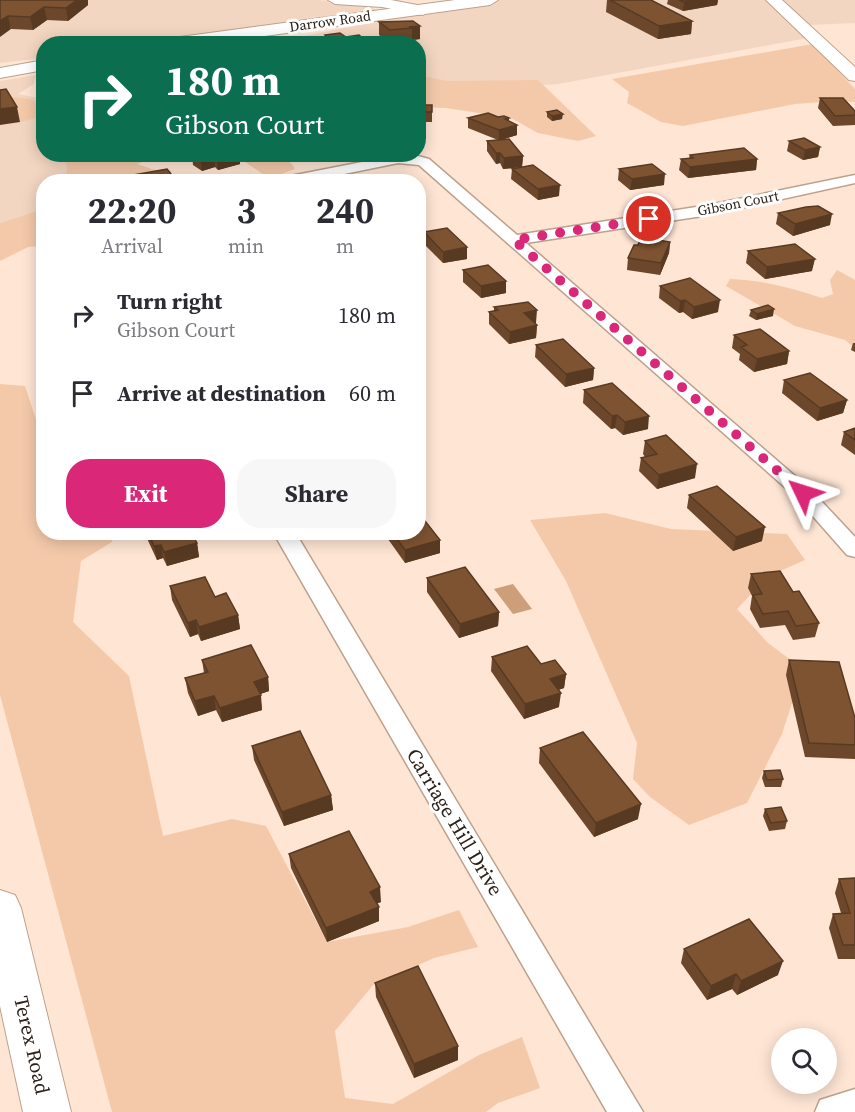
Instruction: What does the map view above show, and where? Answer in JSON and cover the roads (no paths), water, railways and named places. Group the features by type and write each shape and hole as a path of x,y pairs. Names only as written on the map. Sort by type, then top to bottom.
{"main road":[{"name":"Darrow Road","path":"251,36 407,16 423,10 490,0"},
{"name":"Darrow Road","path":"268,36 273,34"},
{"path":"0,66 36,61"},
{"path":"0,73 36,66"},
{"path":"0,81 36,75"}],"street":[{"path":"335,0 382,3 423,10"},
{"path":"773,0 855,76"},
{"path":"321,174 383,162"},
{"path":"421,162 428,165 803,493 855,550"},
{"name":"Gibson Court","path":"514,240 709,210 855,180"},
{"name":"Carriage Hill Drive","path":"289,540 626,1112"},
{"name":"Terex Road","path":"0,908 47,1112"},
{"path":"832,1112 855,1106"}]}
